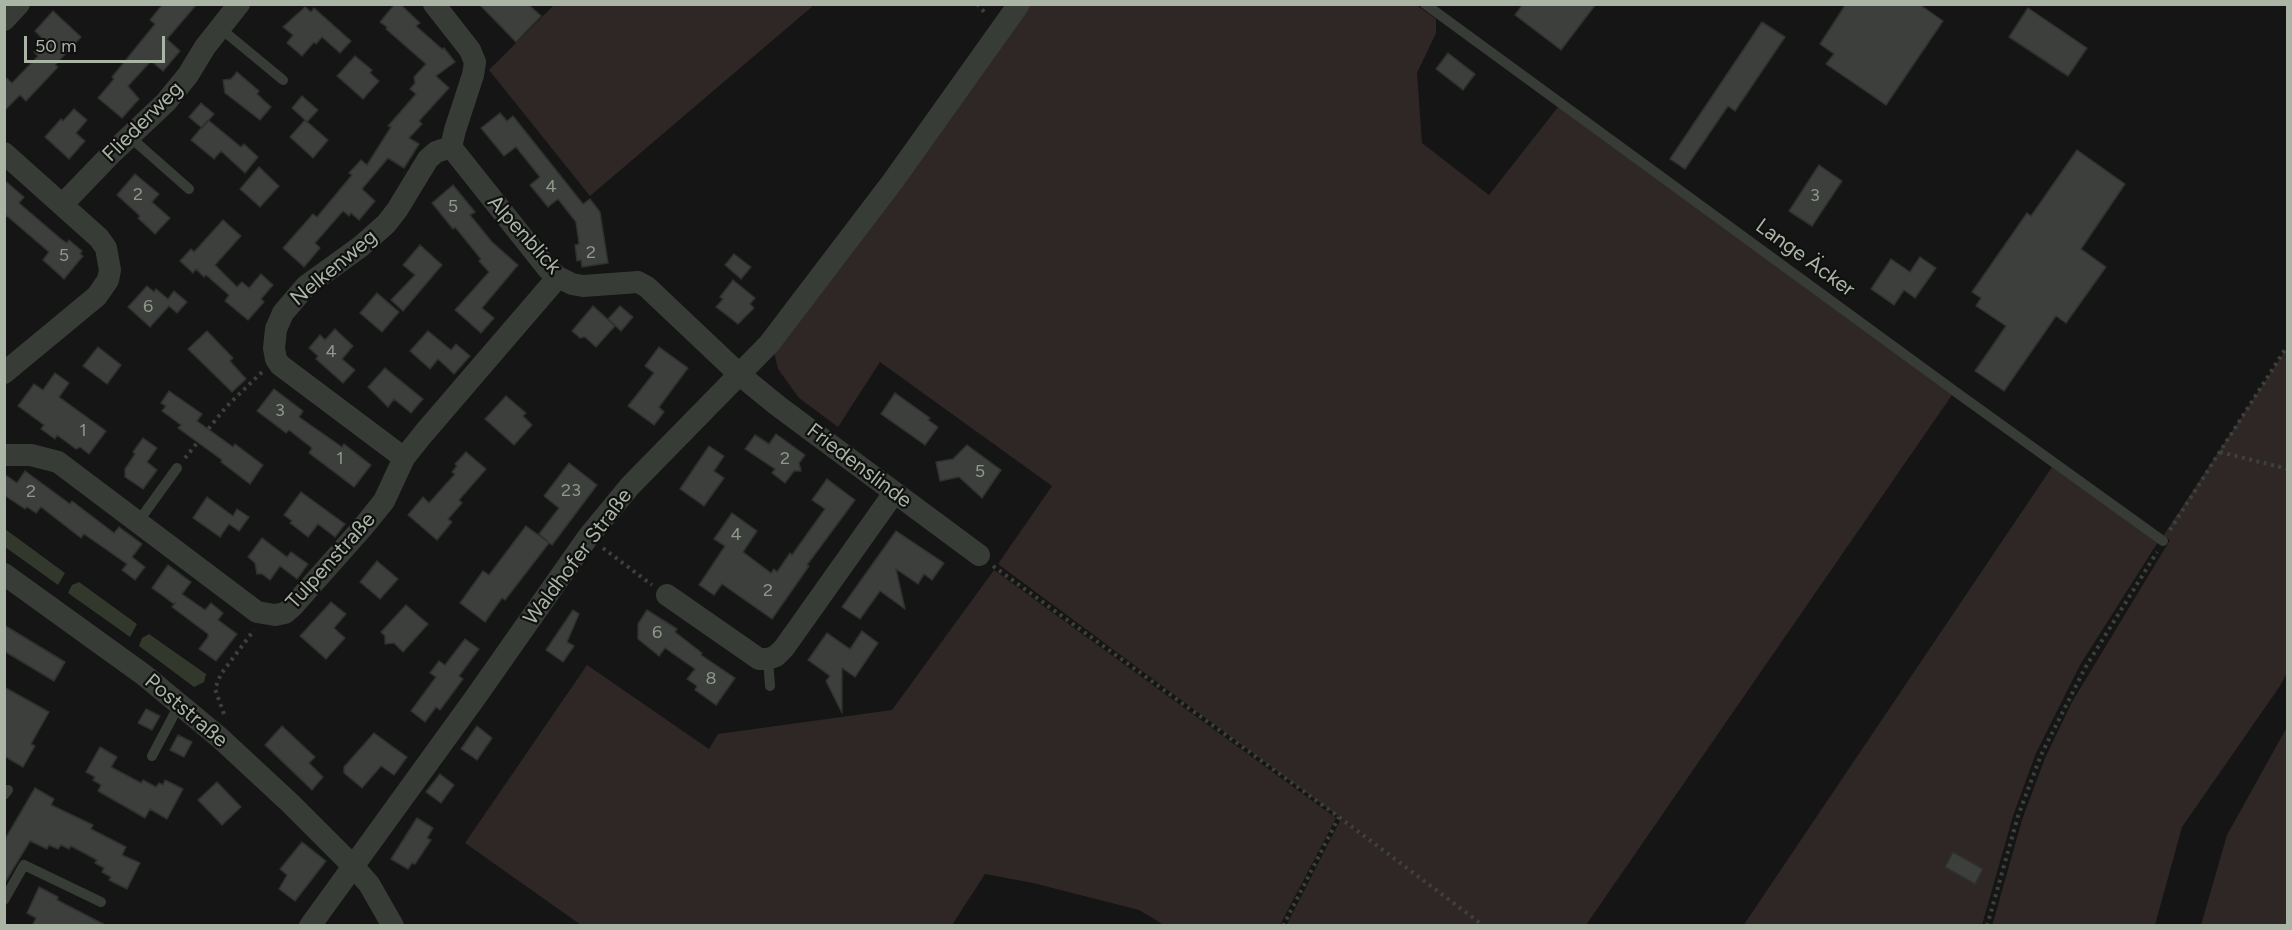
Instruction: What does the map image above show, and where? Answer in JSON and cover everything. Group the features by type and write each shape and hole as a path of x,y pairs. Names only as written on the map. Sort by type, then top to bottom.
{"street":[{"path":"4,20 19,4"},
{"name":"Fliederweg","path":"62,205 178,89 239,4"},
{"path":"434,4 470,51 475,62 451,147"},
{"name":"Waldhofer Straße","path":"310,926 588,537 630,486 769,344 893,181 1019,4"},
{"name":"Alpenblick","path":"451,147 548,269 558,277 572,284 583,286 638,282 655,293 740,375"},
{"name":"Nelkenweg","path":"276,359 274,348 276,329 283,313 294,299 306,286 375,234 397,210 428,159 436,152 451,147"},
{"path":"4,153 99,238 106,248 109,259 108,280 97,296 4,372"},
{"name":"Tulpenstraße","path":"4,455 31,455 58,462 257,612 275,615 285,613 384,501 404,458 558,277"},
{"path":"276,359 287,372 404,458"},
{"name":"Friedenslinde","path":"740,375 778,406 979,555"},
{"path":"667,595 759,659 777,656 894,493"},
{"name":"Poststraße","path":"4,573 144,675 220,738 352,865 369,884 393,926"}],"lane":[{"name":"Lange Äcker","path":"1425,4 2163,541"},
{"path":"220,28 283,80"},
{"path":"130,137 189,189"},
{"path":"138,522 177,468"},
{"path":"768,659 770,686"},
{"path":"152,756 179,705"},
{"path":"4,900 24,865 101,902"}],"path":[{"path":"1987,926 2018,816 2041,755 2085,668 2288,345"},
{"path":"177,468 226,406 276,359"},
{"path":"2220,452 2288,469"},
{"path":"609,553 667,595"},
{"path":"979,555 1339,817 1484,926"},
{"path":"220,738 227,724 215,689 221,674 253,633 257,612"},
{"path":"1283,926 1339,817"}],"shaded area":[{"path":"1415,4 1436,19 1436,33 1417,73 1422,143 1489,195 1558,107 1952,395 1586,925 1286,926 1341,819 1443,894 998,564 1052,486 880,362 838,427 799,398 778,369 774,352 1030,5"},
{"path":"554,5 814,5 590,196 489,70"},
{"path":"2287,348 2288,670 2280,686 2182,827 2155,925 1992,926 2022,820 2045,758 2072,702 2170,540 2163,536"},
{"path":"2052,467 2158,542 2080,665 2036,753 2013,816 1982,925 1743,926"},
{"path":"5,529 65,573 58,585 5,547"},
{"path":"994,570 1336,818 1280,925 1164,925 1139,910 1033,883 985,874 952,925 581,925 465,843 587,665 709,749 718,734 892,710"},
{"path":"79,582 137,624 130,637 68,593 72,585"},
{"path":"149,634 206,674 204,682 194,687 139,646 142,638"},
{"path":"2287,727 2287,925 2201,925 2227,835"}],"building":[{"path":"163,4 197,4 167,39 180,51 163,71 151,61 128,86 139,99 122,118 98,98 155,24 150,20"},
{"path":"395,4 400,4 420,23 416,26 442,49 444,48 455,62 436,76 449,88 419,121 422,124 409,138 419,144 404,168 388,158 362,189 375,201 359,220 351,213 349,216 343,211 315,243 320,248 304,267 283,248 313,214 317,217 352,175 349,173 361,160 367,165 391,127 388,126 416,94 410,89 415,83 414,77 426,64 380,22"},
{"path":"479,4 528,4 541,16 516,42"},
{"path":"1523,4 1596,4 1561,50 1515,15"},
{"path":"1846,4 1919,4 1943,21 1886,105 1826,64 1834,54 1820,44"},
{"path":"305,7 311,12 314,8 351,41 340,53 322,37 316,44 314,42 302,56 287,43 293,35 283,27"},
{"path":"2028,8 2087,48 2068,76 2009,37"},
{"path":"53,11 81,37 55,65 58,67 26,101 20,95 4,111 4,76 12,83 38,56 34,52 43,43 41,41 43,39 35,31"},
{"path":"1762,22 1785,37 1735,111 1728,106 1685,169 1670,159"},
{"path":"1448,53 1475,74 1463,90 1436,69"},
{"path":"355,56 372,70 370,73 379,81 363,99 337,76"},
{"path":"237,72 259,91 257,94 271,107 260,120 225,93 223,80 231,79"},
{"path":"302,96 318,110 307,122 292,108"},
{"path":"201,103 214,114 202,128 189,117"},
{"path":"74,109 87,120 76,133 85,141 69,159 45,137 61,119 63,121"},
{"path":"500,113 507,121 513,116 583,204 590,199 600,212 608,263 582,267 581,260 577,261 575,245 579,244 576,222 558,199 548,207 530,185 540,177 516,147 504,156 481,128"},
{"path":"208,120 241,147 244,144 258,157 245,173 221,151 214,159 191,140"},
{"path":"305,120 328,140 313,158 290,137"},
{"path":"2077,150 2125,184 2081,249 2106,267 2066,323 2056,316 2004,391 1975,371 2006,326 1976,306 1981,298 1972,292 2027,213 2031,216"},
{"path":"1819,165 1842,181 1812,226 1789,211"},
{"path":"259,167 279,186 260,207 240,189"},
{"path":"135,174 159,194 152,202 170,218 155,234 138,218 140,216 117,195"},
{"path":"4,180 24,197 19,203 61,239 67,243 69,240 82,251 80,254 83,256 64,279 43,260 49,252 7,216 4,219"},
{"path":"453,185 475,212 470,215 492,242 518,265 482,308 494,318 481,333 455,310 489,272 455,227 453,229 432,203"},
{"path":"223,220 241,236 215,265 237,287 242,282 249,288 261,274 273,285 261,299 264,302 248,320 225,301 229,295 206,275 204,277 196,269 193,273 180,261 191,249 194,252"},
{"path":"420,245 442,265 403,311 391,300 415,275 403,265"},
{"path":"734,254 751,267 741,279 725,265"},
{"path":"1920,257 1936,268 1915,298 1904,290 1894,305 1871,289 1891,259 1910,272"},
{"path":"733,280 755,298 750,304 754,308 738,324 716,307 723,299 720,297"},
{"path":"147,286 154,292 156,289 168,299 174,291 187,302 177,313 169,306 150,327 128,307"},
{"path":"377,293 399,312 382,332 360,313"},
{"path":"593,306 615,326 596,347 585,337 580,338 572,331"},
{"path":"620,306 633,317 621,331 608,319"},
{"path":"335,329 353,346 342,359 355,370 343,383 316,359 318,356 309,348 320,335 325,340"},
{"path":"207,331 233,358 230,361 246,379 232,392 188,349"},
{"path":"428,331 451,350 456,344 470,356 454,374 438,359 430,369 410,351"},
{"path":"98,347 121,365 107,384 83,366"},
{"path":"659,347 688,368 659,407 664,412 654,425 628,406 654,373 645,366"},
{"path":"385,368 423,399 411,413 394,399 388,407 368,387"},
{"path":"55,373 69,383 59,397 106,431 89,454 80,447 76,449 57,435 55,439 41,429 44,425 18,406 34,384 43,390"},
{"path":"274,389 303,411 299,417 342,447 344,444 371,465 354,487 309,453 312,448 289,430 286,433 257,411"},
{"path":"169,391 202,414 197,421 233,447 235,444 263,465 250,484 178,428 181,425 162,411 166,406 161,403"},
{"path":"895,393 930,418 928,420 938,427 925,445 881,414"},
{"path":"506,396 526,413 523,416 532,425 514,445 485,419"},
{"path":"776,434 805,455 799,463 801,471 794,471 785,483 772,473 775,469 745,449 755,435 769,444"},
{"path":"143,438 157,448 147,462 157,470 143,489 125,477 125,469"},
{"path":"967,445 1001,470 982,498 959,477 940,481 936,462 953,459"},
{"path":"709,446 724,456 714,471 724,478 704,506 680,489"},
{"path":"466,452 486,469 459,500 462,503 448,519 452,522 437,540 408,515 423,497 429,503 455,474 452,472 457,466 455,464"},
{"path":"569,463 597,485 552,545 549,543 505,600 502,598 485,622 460,603 483,571 489,575 526,526 548,542 539,534 559,508 544,496"},
{"path":"25,471 70,504 72,501 114,533 119,527 142,544 132,557 145,567 135,580 122,570 127,564 84,534 81,538 41,507 36,513 27,507 25,509 4,495 4,474 17,483"},
{"path":"827,479 855,500 807,565 809,566 772,619 722,584 714,595 699,585 725,546 714,539 732,513 757,531 743,552 771,573 774,569 777,572 825,509 812,500"},
{"path":"301,492 345,524 335,537 318,524 308,537 290,523 292,521 284,515"},
{"path":"207,497 233,516 237,509 249,517 239,531 229,524 220,537 193,518"},
{"path":"896,531 944,563 932,580 924,574 918,584 896,569 905,609 880,591 860,619 842,607"},
{"path":"262,538 287,557 291,552 308,564 297,579 280,566 270,580 262,574 257,574 255,563 248,557"},
{"path":"377,561 398,579 380,599 360,582"},
{"path":"168,565 191,582 182,594 205,610 211,603 223,613 218,620 237,634 216,661 199,649 208,634 172,607 176,602 174,604 152,588"},
{"path":"331,602 346,614 334,628 345,638 326,659 300,636"},
{"path":"406,605 428,624 403,652 394,643 385,644 385,636 381,632"},
{"path":"573,610 579,614 567,642 574,646 563,662 546,650"},
{"path":"647,610 677,629 675,632 702,653 701,655 735,678 716,705 695,690 697,686 687,679 695,669 665,648 659,656 638,639 638,624"},
{"path":"4,625 65,662 54,681 4,651"},
{"path":"862,631 878,643 855,677 842,668 842,713 826,681 830,676 808,660 827,633 850,649"},
{"path":"465,639 479,649 459,676 463,679 440,710 436,707 425,722 411,711 436,677 430,673 439,661 445,665"},
{"path":"4,687 49,712 31,744 35,746 23,767 4,756"},
{"path":"146,709 160,716 152,730 138,723"},
{"path":"282,726 315,757 309,763 323,777 312,790 265,745"},
{"path":"477,726 492,738 477,760 461,749"},
{"path":"374,733 407,757 394,775 381,766 362,788 344,773 344,767"},
{"path":"178,735 192,742 184,757 170,750"},
{"path":"100,747 117,757 111,767 141,783 143,780 156,787 159,783 163,785 165,780 183,789 167,819 150,809 145,818 98,791 101,785 93,780 95,777 86,772"},
{"path":"440,774 454,785 441,803 426,792"},
{"path":"217,782 241,807 222,825 198,800"},
{"path":"35,788 54,799 51,805 93,825 91,829 126,847 122,855 140,863 127,889 109,880 111,877 102,872 104,868 95,863 97,860 71,846 69,849 61,845 58,849 49,845 47,849 30,841 4,884 4,841"},
{"path":"417,818 433,828 427,838 431,840 415,864 412,863 408,869 391,859"},
{"path":"302,842 326,861 295,901 279,889 287,875 280,869"},
{"path":"1953,852 1983,869 1975,884 1945,867"},
{"path":"39,887 58,897 57,900 107,926 32,926 36,918 27,913"}]}
